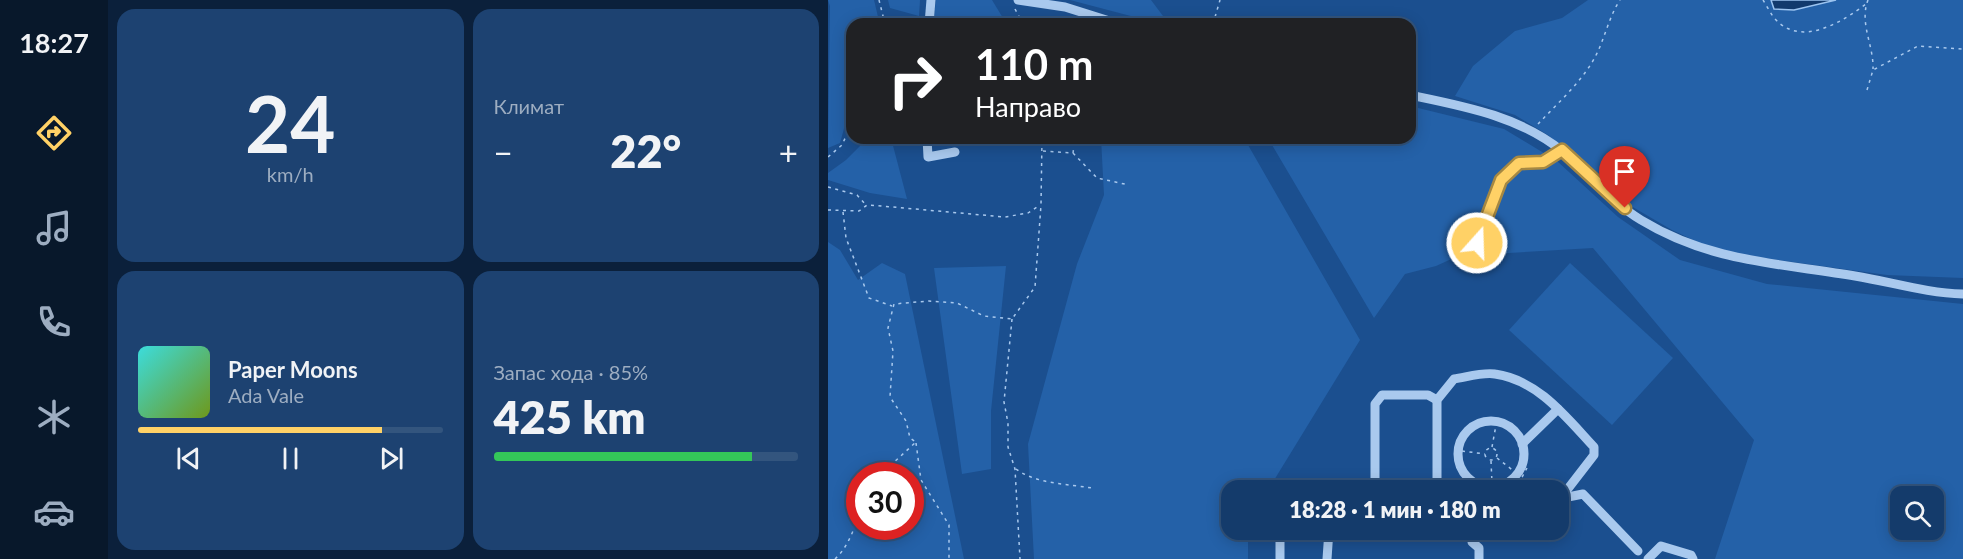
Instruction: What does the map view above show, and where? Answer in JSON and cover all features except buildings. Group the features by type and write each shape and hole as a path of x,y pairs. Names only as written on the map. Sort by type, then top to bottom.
{"street":[{"path":"930,18 931,0"},
{"path":"1018,0 1065,7 1100,18"},
{"path":"1416,97 1509,120 1532,132 1562,150 1610,197 1641,220 1697,247 1729,257 1857,276 1931,293 1963,294"},
{"path":"927,144 928,157 955,152"},
{"path":"1476,260 1477,243 1501,180 1519,163 1543,162 1562,150"},
{"path":"1437,480 1437,400 1454,379 1494,374 1522,381 1558,409 1594,447 1595,452 1569,486"},
{"path":"1375,480 1375,404 1382,395 1428,395 1437,400"},
{"path":"1522,444 1558,409"},
{"path":"1474,480 1465,475 1459,465 1458,451 1464,434 1481,422 1492,420 1512,428 1522,444 1524,456 1517,474 1508,480"},
{"path":"1569,497 1583,494 1638,551"},
{"path":"1280,540 1280,559"},
{"path":"1327,559 1328,540"},
{"path":"1472,540 1479,548 1479,559"},
{"path":"1648,559 1661,546 1691,555 1693,559"}],"path":[{"path":"879,0 884,18"},
{"path":"1010,0 1020,18"},
{"path":"1215,18 1220,0"},
{"path":"1532,132 1590,65 1604,40 1612,14 1620,0"},
{"path":"1763,0 1776,20 1790,30 1806,32 1831,26 1866,4"},
{"path":"1867,90 1873,70 1874,53 1866,38 1868,0"},
{"path":"1873,70 1918,46 1963,49"},
{"path":"828,157 842,145 846,136"},
{"path":"1020,559 1015,469 1008,447 1008,423 1004,402 1012,319 1035,286 1041,205 1042,144"},
{"path":"1073,153 1074,144"},
{"path":"1042,150 1073,153 1097,178 1129,185"},
{"path":"828,187 857,195 867,205 1005,217 1029,213 1041,205"},
{"path":"828,210 859,212 867,205"},
{"path":"843,211 846,238 869,298 893,307"},
{"path":"949,559 949,525 921,480 916,442 910,438 906,421 890,397 893,351 888,328 893,307 894,304 929,301 957,303 984,316 1012,319"},
{"path":"1485,454 1492,448 1496,425"},
{"path":"894,462 916,442"},
{"path":"1492,448 1498,452 1497,458"},
{"path":"1462,451 1485,454 1491,461"},
{"path":"1491,461 1497,458"},
{"path":"1497,458 1515,472"},
{"path":"1487,480 1491,461"},
{"path":"1518,480 1527,468"},
{"path":"1015,469 1023,474 1044,480 1092,488"},
{"path":"835,559 843,551 848,540"}],"shaded area":[{"path":"828,0 874,0 878,18 846,18 846,122 840,143 828,148 830,6"},
{"path":"888,0 920,0 919,16 890,8"},
{"path":"936,0 992,0 1003,18 955,18 934,16"},
{"path":"1070,0 1151,0 1164,18 1138,18"},
{"path":"1588,0 1771,0 1774,9 1794,10 1836,0 1963,0 1963,278 1887,275 1742,255 1706,246 1672,230 1631,206 1548,135 1515,115 1455,96 1473,66 1515,31 1562,18"},
{"path":"1771,0 1836,0 1794,10 1774,9"},
{"path":"1416,107 1504,129 1557,161 1618,217 1680,260 1767,284 1963,304 1963,559 1715,559 1754,440 1593,248 1458,256 1436,266 1405,274 1374,318 1272,144 1416,144"},
{"path":"862,144 893,144 907,199 870,193 828,180 828,173"},
{"path":"1101,144 1247,144 1360,340 1274,480 1221,480 1221,540 1248,540 1248,559 1034,559 1028,444 1077,264 1104,195"},
{"path":"828,242 840,250 858,280 882,263 905,274 964,559 828,559"},
{"path":"1570,263 1673,358 1612,425 1509,330"},
{"path":"1006,266 991,411 991,469 962,474 934,268"}],"route":[{"path":"1477,243 1501,180 1519,163 1543,162 1562,150 1610,197 1625,208"}]}
